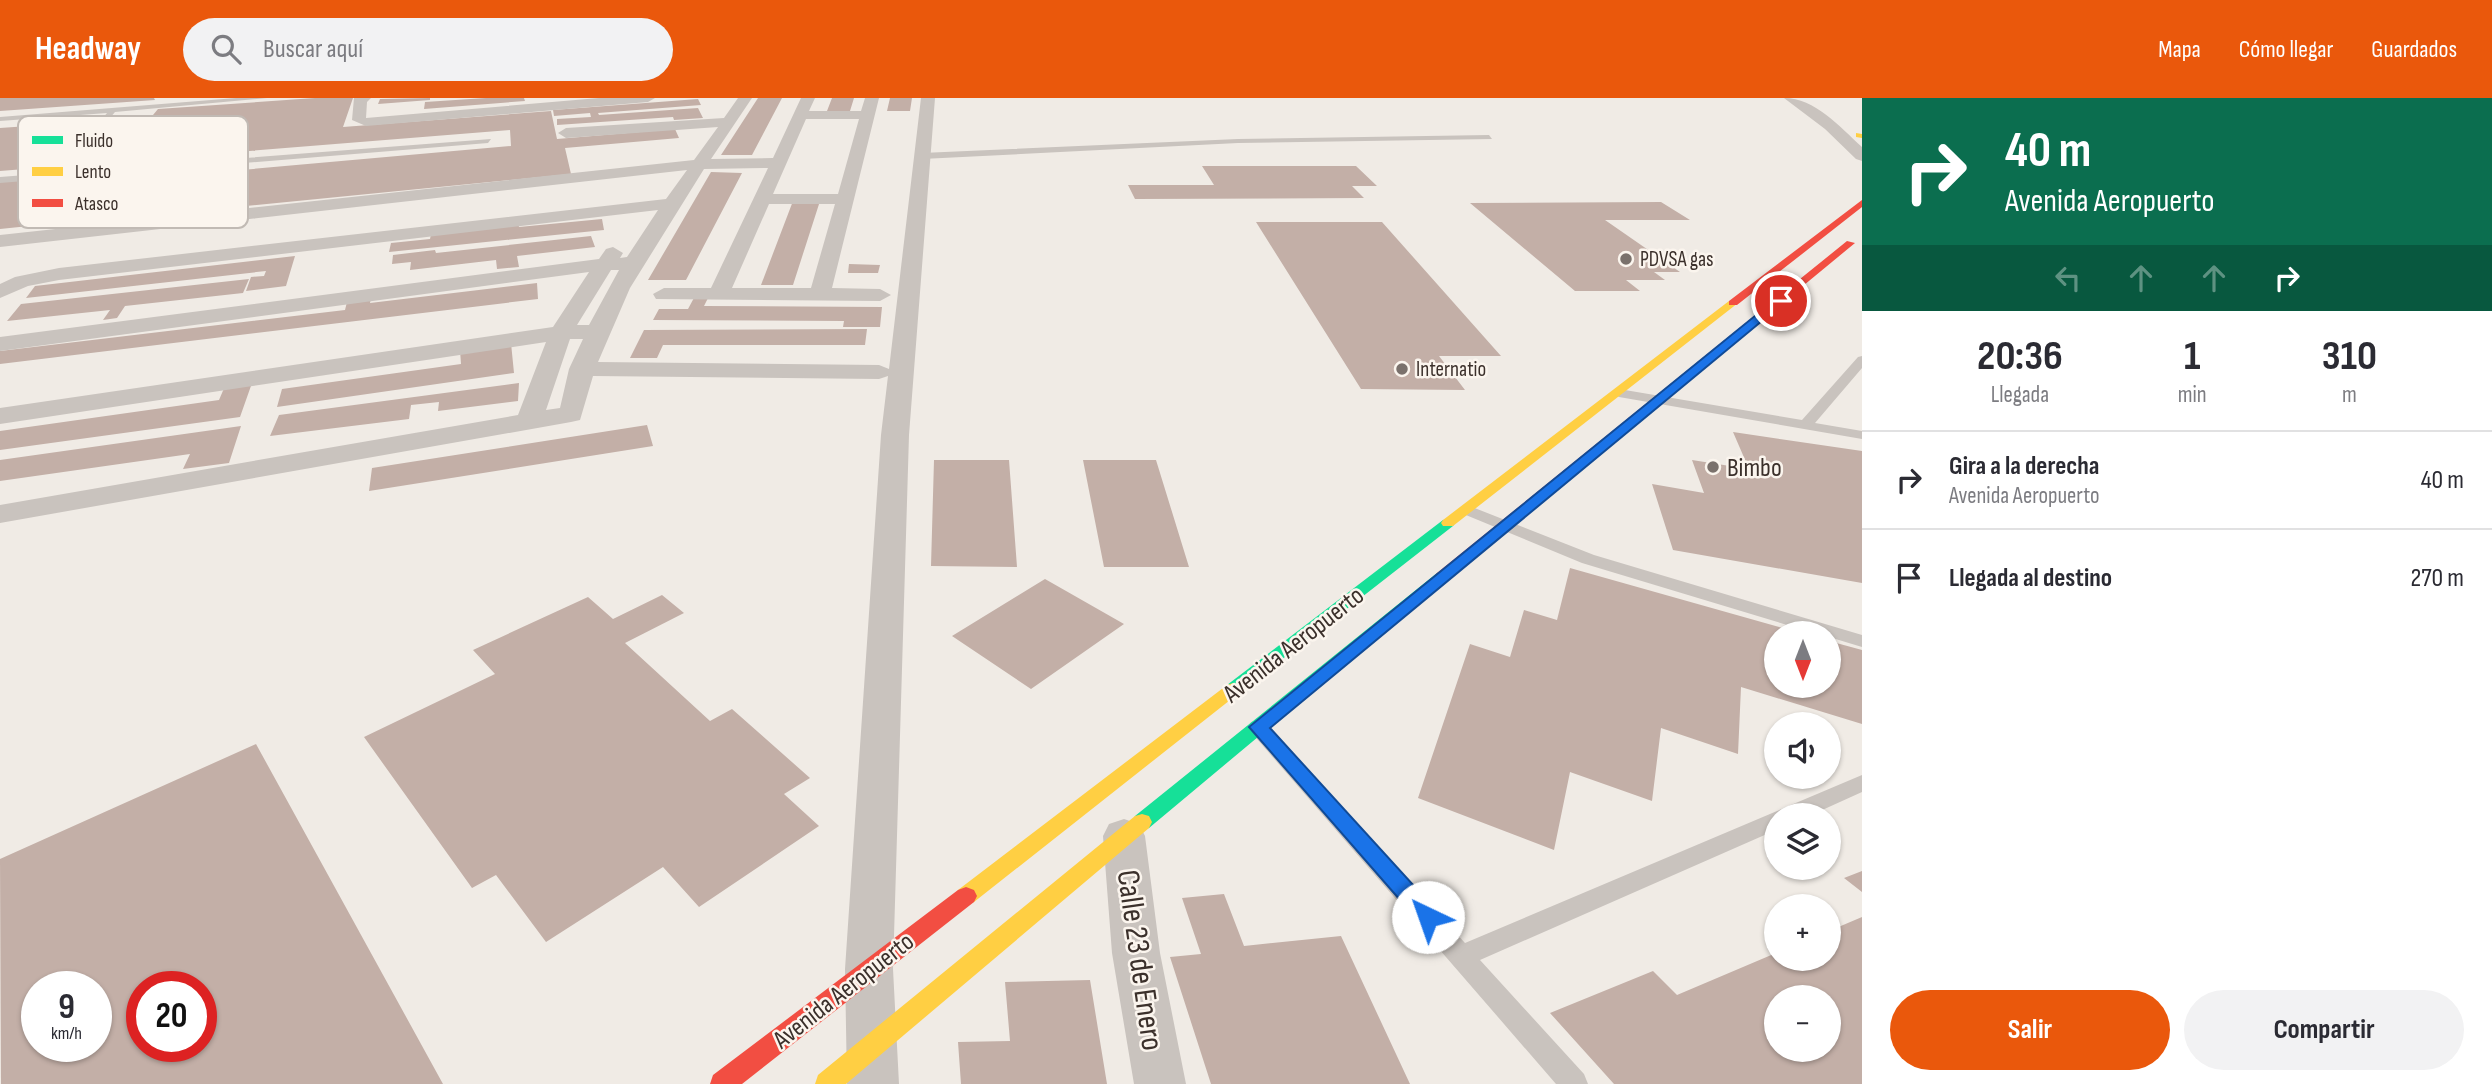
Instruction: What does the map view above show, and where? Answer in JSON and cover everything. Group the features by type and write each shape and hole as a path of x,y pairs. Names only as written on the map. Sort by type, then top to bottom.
{"street":[{"path":"364,98 360,100 359,120 366,122 648,98"},
{"path":"720,122 726,98"},
{"path":"529,422 561,334 580,299 649,204 685,167 720,122 745,98"},
{"path":"872,1066 869,969 895,435 928,98"},
{"path":"1791,98 1830,126 1862,156"},
{"path":"1808,98 1861,136"},
{"path":"719,294 804,106 870,107 820,294"},
{"path":"566,134 720,122"},
{"path":"0,514 571,414 581,369 598,331 635,263 675,203 685,167"},
{"path":"248,221 685,167"},
{"path":"248,214 685,167 775,167"},
{"path":"762,198 846,199"},
{"path":"0,292 23,281 59,274 675,203"},
{"name":"Avenida Aeropuerto","path":"722,1084 1619,393 1733,300 1862,203"},
{"path":"0,241 120,228"},
{"path":"0,252 193,228"},
{"name":"Avenida Aeropuerto","path":"827,1084 872,1066 1124,836 1660,401 1862,233"},
{"path":"0,344 605,264 635,263"},
{"path":"664,294 880,295"},
{"path":"580,299 614,299"},
{"path":"0,416 561,334 598,331"},
{"path":"581,369 879,372"},
{"name":"Calle 23 de Enero","path":"1124,836 1136,954 1160,1084"}],"lane":[{"path":"38,116 263,98"},
{"path":"108,116 113,110"},
{"path":"0,119 18,118"},
{"path":"922,156 1238,141 1489,137"},
{"path":"248,160 488,141"},
{"path":"0,180 18,179"},
{"path":"1805,426 1862,360"},
{"path":"1619,393 1862,435"},
{"path":"1467,510 1588,559 1862,641"},
{"path":"1258,727 1574,1084"},
{"path":"1816,803 1862,783"},
{"path":"1463,956 1764,825"}],"building":[{"path":"0,98 154,98 155,100 0,111"},
{"path":"315,98 353,98 343,127 551,111 557,139 675,129 679,138 565,148 571,174 248,206 248,169 511,146 510,130 248,151 248,116 142,116 153,115 158,109"},
{"path":"524,98 525,101 424,109 425,102"},
{"path":"758,98 782,98 752,155 721,155"},
{"path":"832,98 854,98 850,111 827,111"},
{"path":"890,98 912,98 910,111 887,111"},
{"path":"380,99 430,100 378,104"},
{"path":"698,99 701,105 598,113 698,108 703,118 674,120 673,117 557,125 557,119 591,117 590,113 554,116 553,110"},
{"path":"18,127 18,170 0,171 0,128"},
{"path":"1202,166 1356,166 1377,186 1352,186 1364,198 1135,199 1128,185 1214,185"},
{"path":"711,172 742,173 686,280 648,280"},
{"path":"18,180 18,227 0,229 0,181"},
{"path":"793,201 820,201 793,285 761,285"},
{"path":"1661,202 1690,220 1605,220 1680,272 1654,272 1665,280 1626,280 1640,291 1575,291 1470,203"},
{"path":"602,219 604,230 389,252 391,243 430,239 432,230 518,222 519,227"},
{"path":"1256,222 1382,222 1501,356 1439,356 1465,390 1361,389"},
{"path":"591,236 595,247 517,256 519,267 497,269 496,260 410,270 411,262 392,264 393,255 435,250 436,253"},
{"path":"295,256 286,286 246,291 251,277 264,276 266,271 26,298 35,286"},
{"path":"849,264 880,265 878,273 848,273"},
{"path":"249,279 243,293 125,306 117,318 103,320 110,310 7,321 21,304"},
{"path":"537,283 538,299 0,364 0,351 345,310 348,298 372,295 370,303"},
{"path":"695,296 709,296 704,306 882,307 880,327 843,327 844,321 653,320 659,309 688,309"},
{"path":"867,329 865,345 663,345 657,358 630,358 644,330"},
{"path":"511,343 514,373 277,407 282,389 461,364 460,350"},
{"path":"252,383 240,417 0,450 0,431 219,400 225,386"},
{"path":"519,383 518,401 438,411 439,402 411,405 409,419 270,436 279,415"},
{"path":"647,425 653,446 369,491 372,468"},
{"path":"241,426 229,463 183,469 190,454 0,481 0,460"},
{"path":"1733,432 1862,451 1862,583 1673,550 1652,484 1704,493 1692,460 1749,469"},
{"path":"934,460 1009,460 1017,567 931,566"},
{"path":"1083,460 1156,460 1189,567 1104,567"},
{"path":"1570,568 1764,623 1764,694 1741,687 1738,754 1661,728 1652,801 1570,772 1554,850 1418,798 1470,644 1510,657 1524,610 1557,620"},
{"path":"1045,579 1124,624 1031,689 952,636"},
{"path":"662,595 684,613 625,643 710,721 732,709 810,778 784,794 819,826 699,907 663,867 546,942 496,875 472,888 364,737 495,674 473,650 588,597 613,619"},
{"path":"1841,644 1862,650 1862,724 1841,718 1841,712 1823,712 1777,698 1841,698"},
{"path":"256,744 443,1084 1,1084 0,859"},
{"path":"1862,871 1862,892 1844,878"},
{"path":"1224,894 1244,946 1341,936 1410,1084 1211,1084 1170,957 1201,954 1182,898"},
{"path":"1862,917 1862,1084 1614,1084 1550,1013 1653,971 1677,995 1764,958 1764,971 1841,971 1841,926"},
{"path":"1090,980 1107,1084 961,1084 958,1042 1010,1041 1005,982"}],"traffic: fast":[{"path":"1233,689 1448,523"},
{"path":"1142,822 1442,576"}],"traffic: slow":[{"path":"1448,523 1733,303"},
{"path":"966,896 1233,689"},
{"path":"827,1084 1142,822"}],"traffic: jam":[{"path":"1733,303 1862,203"},
{"path":"1442,576 1850,243"},
{"path":"722,1084 966,896"}],"place":[{"name":"PDVSA gas","path":"1626,259"},
{"name":"Internatio","path":"1402,369"},
{"name":"Bimbo","path":"1713,467"}],"route":[{"path":"1428,917 1258,727 1781,301"}]}
